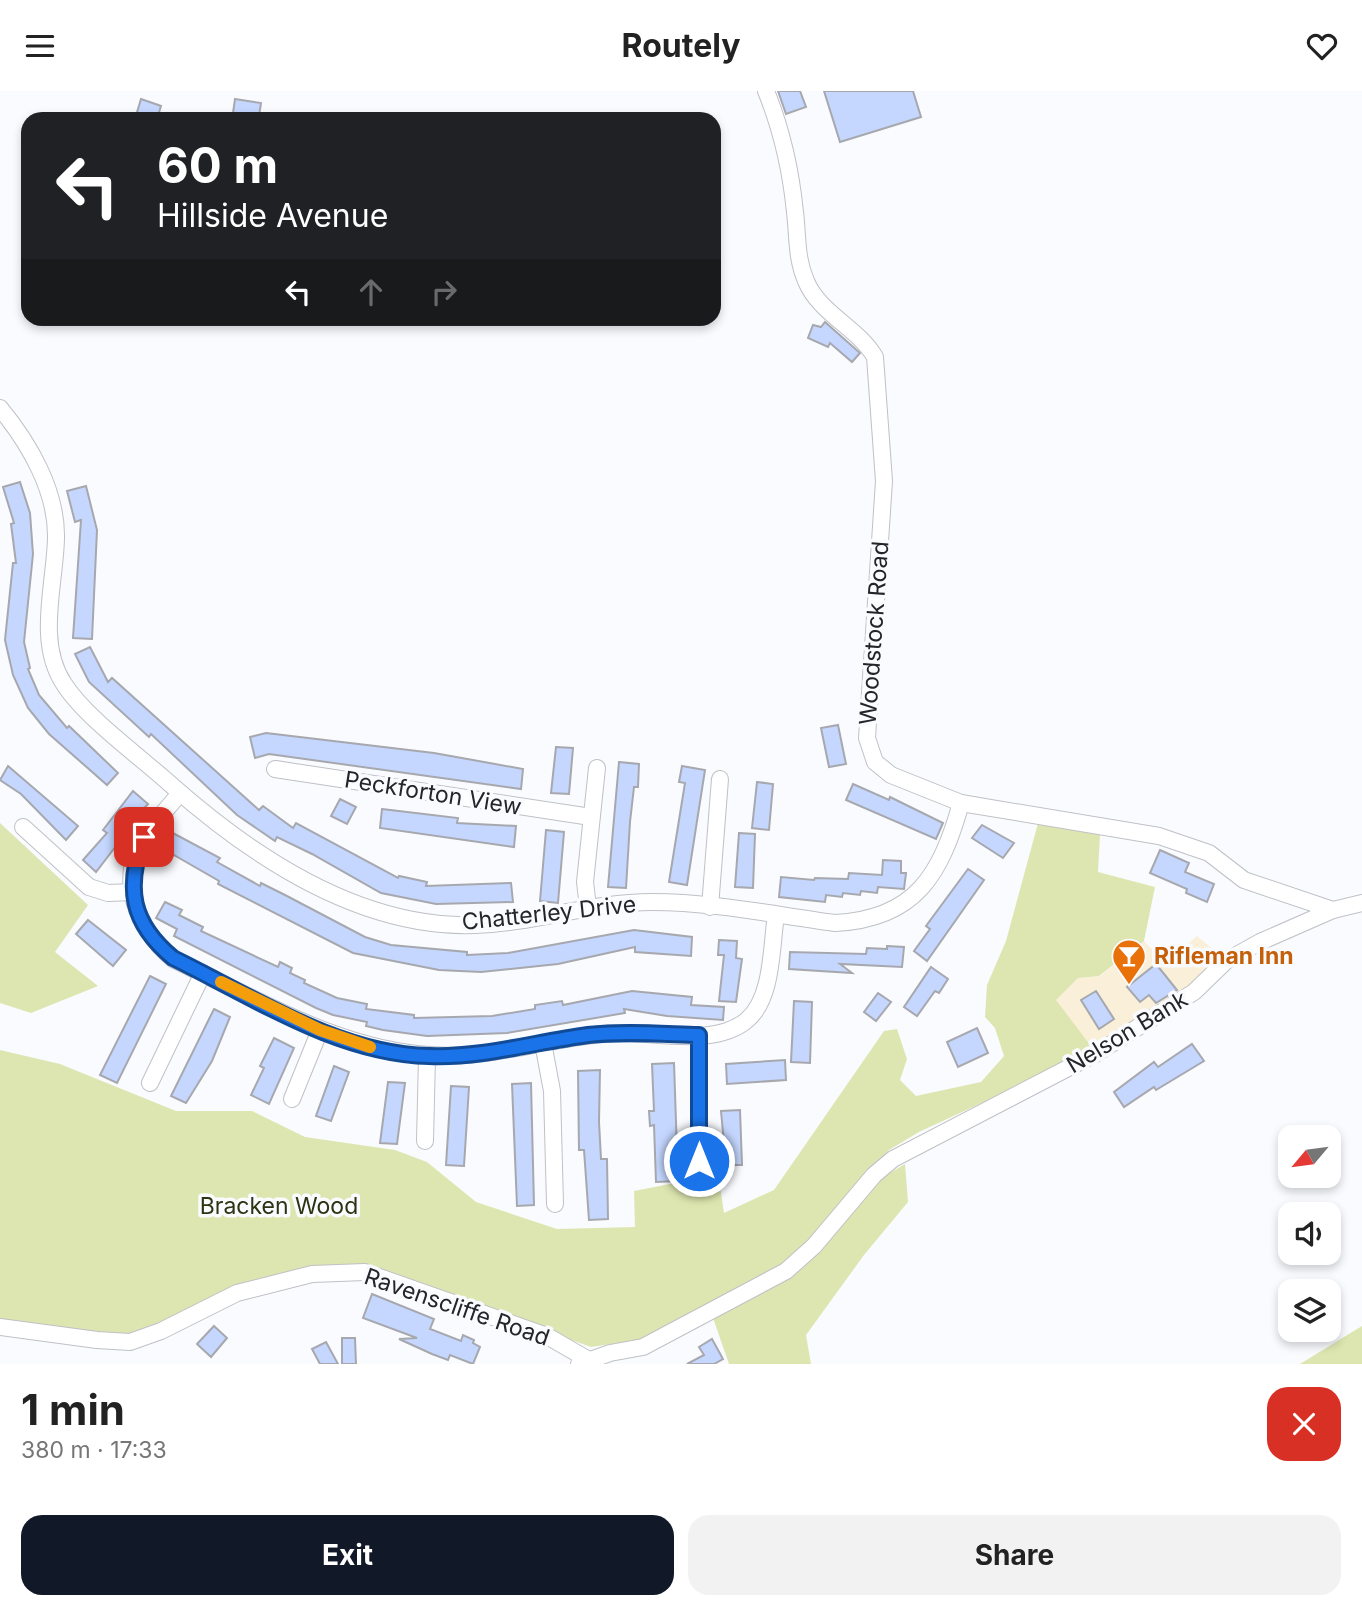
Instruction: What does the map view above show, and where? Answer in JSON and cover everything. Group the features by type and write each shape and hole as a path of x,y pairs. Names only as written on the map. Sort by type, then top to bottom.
{"street":[{"name":"Woodstock Road","path":"765,91 774,111 789,175 795,212 797,258 807,285 874,357 884,481 867,738 875,761 891,775 961,803 1159,835 1209,853 1244,880 1333,910"},
{"name":"Chatterley Drive","path":"0,408 30,449 50,505 56,536 50,583 52,663 65,686 180,793 232,835 348,901 395,917 436,924 475,925 588,907 654,902 835,923 860,922 894,911 931,880 949,846 961,803"},
{"path":"588,907 585,882 597,768"},
{"name":"Peckforton View","path":"275,769 591,817"},
{"path":"710,907 720,779"},
{"path":"180,793 144,837 135,865 133,892 136,910 153,941 173,958 320,1030 374,1048 427,1056 468,1055 622,1033 699,1035 735,1028 758,1009 764,994 776,915"},
{"path":"23,827 89,887 108,893 133,892"},
{"name":"Nelson Bank","path":"583,1361 643,1347 786,1271 814,1246 874,1175 914,1146 1097,1053 1194,992 1226,961 1333,910 1362,903"},
{"path":"150,1083 203,973"},
{"path":"292,1099 320,1030"},
{"path":"699,1035 699,1161"},
{"path":"542,1043 552,1091 561,1195"},
{"path":"425,1140 427,1056"},
{"name":"Ravenscliffe Road","path":"0,1327 131,1342 161,1331 237,1293 312,1274 365,1272 547,1336 583,1361"}],"shaded area":[{"name":"Rifleman Inn","path":"1197,936 1220,955 1181,995 1148,1017 1091,1046 1055,1000 1078,978 1100,976 1144,941 1166,963"}],"green space":[{"path":"0,823 88,905 55,952 98,986 31,1013 0,1003"},
{"name":"Bracken Wood","path":"1038,823 1100,835 1098,872 1155,887 1144,941 1099,976 1078,978 1056,1000 1091,1046 1038,1077 919,1132 889,1150 797,1254 774,1270 638,1340 591,1347 365,1266 312,1274 128,1337 0,1327 0,1050 60,1064 176,1111 252,1111 305,1137 395,1150 427,1162 476,1202 557,1229 635,1227 634,1191 695,1179 720,1186 724,1213 774,1190 884,1031 897,1029 907,1059 900,1080 916,1096 981,1082 1004,1056 995,1028 985,1017 987,985 1006,941"},
{"path":"905,1164 908,1202 864,1255 806,1335 811,1364 729,1364 713,1318 790,1276 878,1180"},
{"path":"1362,1326 1362,1364 1300,1364 1336,1342 1341,1342 1341,1339"}],"building":[{"path":"778,91 800,91 806,107 786,114"},
{"path":"824,91 913,91 921,117 840,142"},
{"path":"141,99 161,106 159,112 137,112"},
{"path":"235,99 261,103 260,112 233,112"},
{"path":"825,322 860,353 852,362 830,343 828,347 808,338 813,325 821,327"},
{"path":"20,482 30,513 33,554 24,642 30,668 28,669 39,695 67,728 69,726 118,773 107,785 49,734 28,708 13,675 5,640 13,563 16,563 11,524 14,523 3,487"},
{"path":"86,486 97,530 92,639 73,638 81,520 75,522 67,491"},
{"path":"90,647 108,682 112,678 259,810 263,806 293,828 296,823 398,878 399,876 427,882 426,886 511,883 513,902 436,904 381,893 312,854 277,837 275,841 237,815 151,734 149,737 89,682 75,654"},
{"path":"838,725 846,764 829,767 821,728"},
{"path":"266,733 434,753 523,769 521,789 269,754 255,758 250,737"},
{"path":"556,747 573,748 569,794 551,793"},
{"path":"619,762 639,764 638,787 634,787 630,822 626,888 608,887"},
{"path":"8,766 78,826 66,840 21,794 0,780"},
{"path":"682,766 705,770 687,885 669,882 685,783 679,782"},
{"path":"757,782 773,784 769,830 752,828"},
{"path":"853,784 889,800 890,797 943,823 936,839 846,800"},
{"path":"133,791 148,804 127,827 129,829 96,872 83,860 107,833 103,830"},
{"path":"340,799 356,807 347,824 331,816"},
{"path":"382,809 458,818 457,823 516,826 514,847 380,828"},
{"path":"982,825 1014,843 1003,858 972,838"},
{"path":"546,830 564,832 558,903 540,901"},
{"path":"169,831 220,858 217,862 260,886 261,883 365,937 391,945 467,952 467,955 508,953 634,930 692,937 691,956 635,952 635,947 558,964 481,972 439,970 353,953 218,884 219,881 160,847"},
{"path":"739,833 755,834 753,888 735,887"},
{"path":"1160,850 1189,863 1185,872 1214,884 1207,902 1186,893 1187,889 1150,873"},
{"path":"883,860 901,861 901,873 906,873 904,889 878,887 877,893 843,893 842,897 826,895 825,902 779,897 781,877 814,880 848,879 849,873 882,875"},
{"path":"968,869 984,880 927,961 914,951 930,929 926,926"},
{"path":"165,902 182,910 179,915 203,927 201,931 278,967 280,962 292,968 290,973 305,980 304,983 337,998 367,1004 366,1009 414,1015 414,1018 492,1016 535,1009 535,1005 562,1001 563,1005 632,991 692,997 691,1005 724,1007 723,1020 667,1016 624,1009 625,1013 507,1033 427,1036 383,1030 366,1026 367,1022 333,1015 316,1008 174,936 177,929 156,918"},
{"path":"88,920 126,950 113,966 76,934"},
{"path":"719,940 737,941 736,958 742,959 736,1002 719,1001 724,955 718,955"},
{"path":"887,946 904,947 902,967 840,964 852,973 789,969 790,952 866,954 867,948 887,949"},
{"path":"1156,964 1177,990 1156,1003 1149,995 1140,1002 1127,987"},
{"path":"931,967 948,979 939,993 935,991 917,1016 904,1007"},
{"path":"150,976 166,984 117,1083 100,1075"},
{"path":"1096,991 1114,1019 1099,1029 1081,1000"},
{"path":"878,993 891,1002 876,1021 864,1012"},
{"path":"794,1001 812,1002 810,1063 791,1062"},
{"path":"214,1009 230,1017 212,1061 186,1103 171,1096"},
{"path":"977,1028 988,1053 958,1067 947,1042"},
{"path":"274,1038 294,1048 269,1104 251,1095 264,1068 260,1066"},
{"path":"1192,1044 1204,1061 1156,1090 1154,1087 1124,1107 1114,1092 1154,1062 1158,1067"},
{"path":"785,1060 786,1080 727,1084 726,1064"},
{"path":"674,1063 678,1181 656,1182 654,1125 650,1126 649,1111 654,1111 652,1064"},
{"path":"334,1066 349,1072 331,1121 316,1116"},
{"path":"600,1070 599,1122 601,1159 607,1159 608,1219 589,1220 584,1150 579,1150 578,1071"},
{"path":"388,1082 405,1083 397,1144 380,1143"},
{"path":"531,1083 534,1205 517,1206 512,1084"},
{"path":"451,1086 469,1087 464,1166 446,1165"},
{"path":"740,1110 742,1165 726,1165 721,1111"},
{"path":"372,1294 434,1319 430,1329 461,1341 463,1335 474,1340 473,1343 480,1347 473,1364 450,1355 448,1360 432,1354 399,1339 417,1338 363,1318"},
{"path":"214,1326 227,1338 211,1357 197,1344"},
{"path":"342,1338 355,1338 356,1364 342,1364"},
{"path":"712,1339 723,1359 714,1364 687,1364 704,1355 699,1347"},
{"path":"326,1342 338,1364 320,1364 312,1349"}],"slow traffic":[{"path":"221,982 320,1030 370,1047"}],"place":[{"name":"Rifleman Inn","path":"1129,986"}],"route":[{"path":"144,837 133,875 133,892 136,910 153,941 173,958 320,1030 374,1048 427,1056 468,1055 589,1035 699,1035 699,1161"}]}
